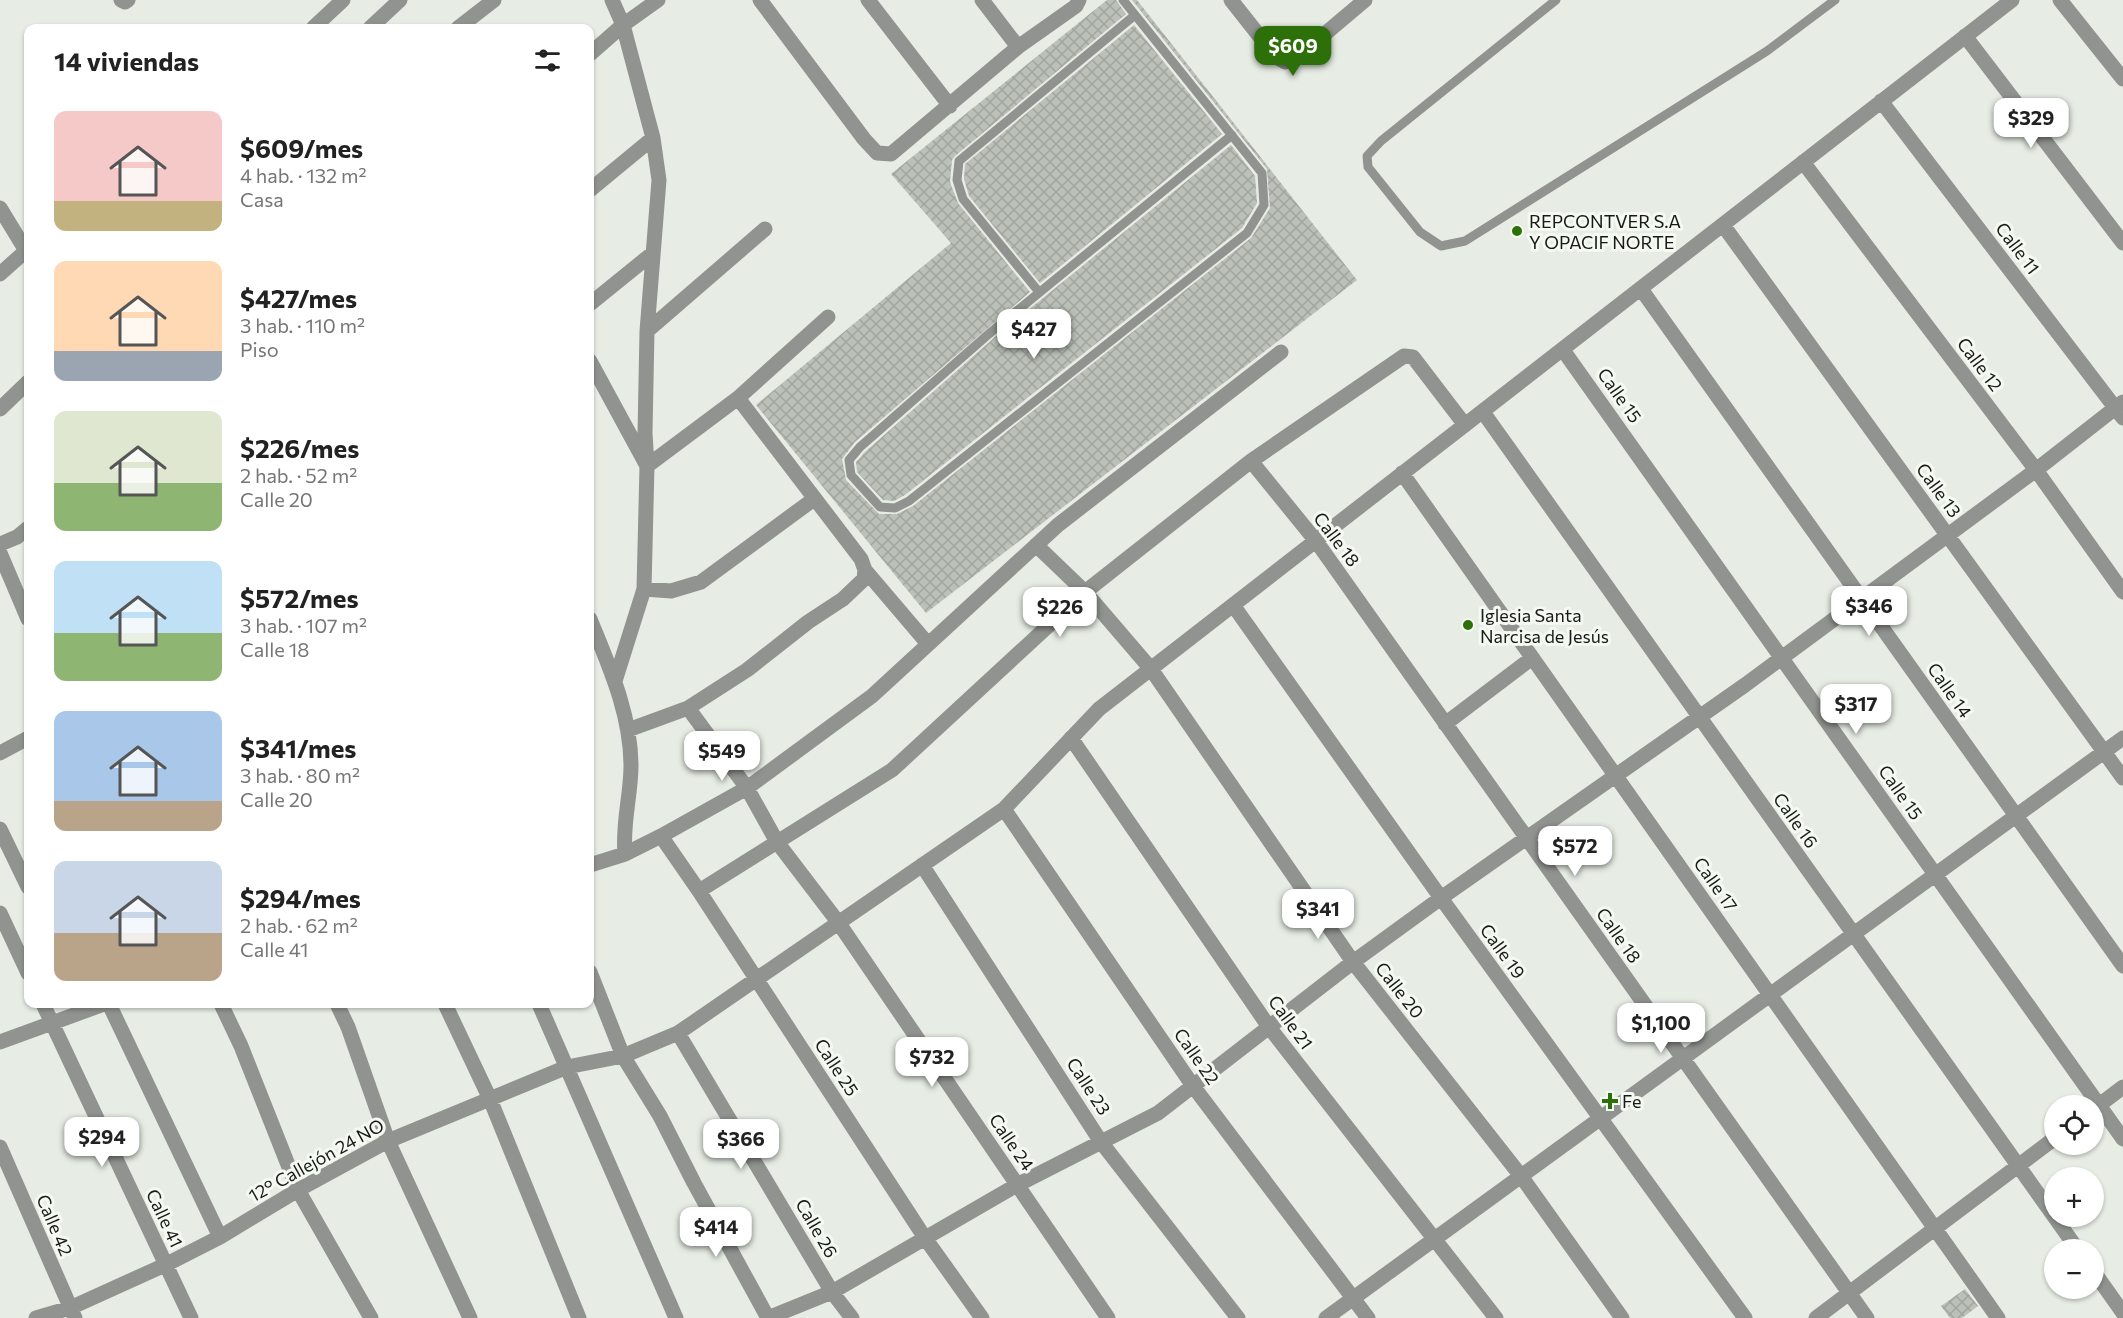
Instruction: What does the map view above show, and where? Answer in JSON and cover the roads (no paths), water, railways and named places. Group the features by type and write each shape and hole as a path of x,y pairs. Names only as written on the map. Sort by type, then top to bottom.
{"street":[{"path":"121,0 128,0"},
{"path":"317,24 343,0"},
{"path":"374,24 400,0"},
{"path":"463,24 494,0"},
{"path":"612,0 623,25 653,138 659,180 647,331 644,590 615,681"},
{"path":"594,50 623,25 658,0"},
{"path":"760,0 864,139 877,153 891,154 1018,47 1076,6 1079,0"},
{"path":"868,0 950,106"},
{"path":"982,0 1018,47"},
{"path":"1231,0 1276,57 1285,62 1293,60 1365,0"},
{"name":"12° Callejón 24 NO","path":"36,1318 72,1313 220,1237 298,1190 388,1141 567,1066 623,1056 678,1033 1004,809 1099,709 2012,0"},
{"path":"2060,0 2123,79"},
{"path":"1965,36 2123,243"},
{"name":"Calle 11","path":"1881,101 2121,409"},
{"path":"594,187 653,138"},
{"name":"Calle 12","path":"1803,162 2036,470 2123,592"},
{"path":"0,208 24,245"},
{"name":"Calle 13","path":"1723,225 2123,778"},
{"path":"647,331 765,229"},
{"path":"594,301 653,253"},
{"path":"0,274 24,254"},
{"name":"Calle 14","path":"1641,289 2123,966"},
{"path":"647,466 738,398 828,316"},
{"name":"Calle 15","path":"1563,350 1935,874 2088,1095"},
{"path":"594,864 625,854 747,788 872,696 1058,525 1281,352"},
{"path":"699,891 892,770 1085,592 1251,461 1404,356 1413,357 1465,425"},
{"path":"594,368 647,466"},
{"path":"0,409 24,386"},
{"path":"738,398 861,559 865,570 928,644"},
{"path":"594,982 623,1056 660,1116 768,1318 832,1292 1017,1185 1158,1113 1353,962 1781,658 2121,409"},
{"name":"Calle 16","path":"1483,412 2070,1239"},
{"name":"Calle 18","path":"1251,461 1316,541 1867,1318"},
{"name":"Calle 17","path":"1402,473 1998,1318"},
{"path":"644,590 671,591 701,582 814,499"},
{"path":"0,544 24,531"},
{"name":"Calle 20","path":"1036,545 1085,592 1151,669 1353,962 1521,1176 1622,1318"},
{"path":"0,553 24,610"},
{"path":"628,730 688,708 747,670 808,622 849,594 864,579 865,570"},
{"name":"Calle 19","path":"1233,605 1441,898 1745,1318"},
{"path":"594,629 615,681 628,730 631,766 625,854"},
{"path":"1445,724 1533,658"},
{"name":"Calle 24","path":"688,708 747,788 777,842 838,922 1108,1318"},
{"name":"Calle 21","path":"1071,738 1269,1027 1496,1318"},
{"path":"1326,1318 2123,738"},
{"path":"0,753 24,740"},
{"name":"Calle 22","path":"1004,809 1193,1086 1368,1318"},
{"path":"0,829 24,879"},
{"name":"Calle 25","path":"661,836 925,1238 982,1318"},
{"name":"Calle 23","path":"922,865 1101,1142 1238,1318"},
{"path":"0,913 24,964"},
{"name":"Calle 41","path":"45,1008 191,1318"},
{"path":"0,1042 52,1023 82,1008"},
{"path":"112,1008 220,1237"},
{"path":"223,1008 241,1046 298,1190 371,1318"},
{"path":"339,1008 348,1027 388,1141 470,1318"},
{"path":"447,1008 490,1099 579,1318"},
{"path":"540,1008 676,1318"},
{"name":"Calle 26","path":"678,1033 832,1292 852,1318"},
{"path":"2104,1101 2123,1087"},
{"name":"Calle 15","path":"2104,1116 2123,1139"},
{"path":"1816,1318 2044,1146"},
{"name":"Calle 42","path":"0,1147 72,1313"},
{"path":"2104,1286 2123,1313"}],"lane":[{"path":"1123,0 1232,135 1262,173 1264,205 1247,234 909,501 895,508 880,507 851,475 849,460 860,447 991,332 1232,135"},
{"path":"1556,0 1381,141 1367,156 1368,167 1420,232 1441,246 1466,242 1767,51 1835,0"},
{"path":"1039,292 963,199 957,180 959,161 1135,15"}],"place":[{"name":"REPCONTVER S.A Y OPACIF NORTE","path":"1517,231"},
{"name":"Iglesia Santa Narcisa de Jesús","path":"1468,625"},
{"name":"Fe","path":"1610,1101"}]}
